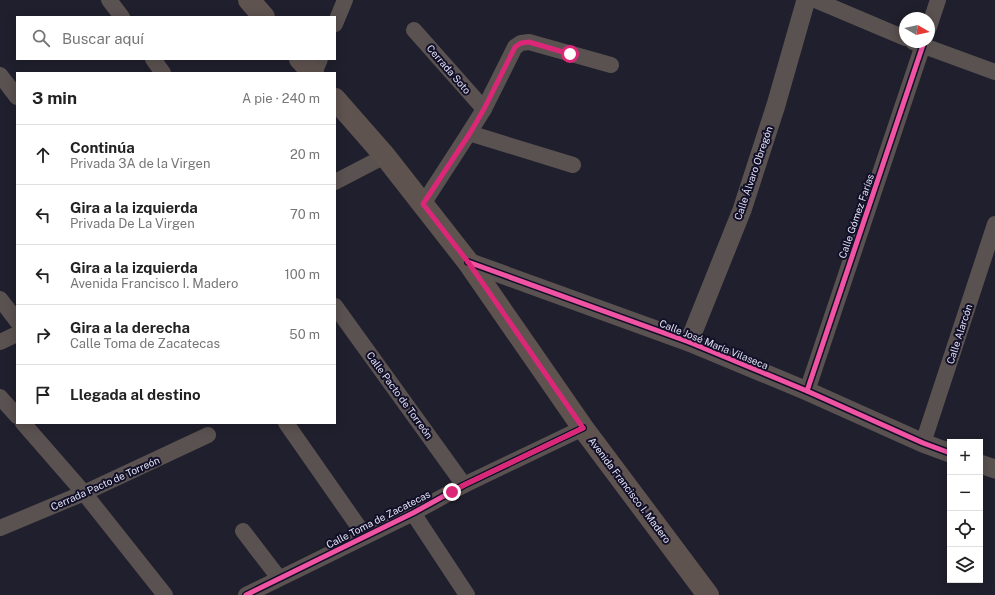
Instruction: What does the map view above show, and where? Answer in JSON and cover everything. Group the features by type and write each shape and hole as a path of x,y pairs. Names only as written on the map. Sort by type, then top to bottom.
{"main road":[{"path":"249,0 263,16"},
{"path":"301,60 312,72"},
{"name":"Avenida Francisco I. Madero","path":"336,100 384,156 468,262 583,428 708,595"}],"street":[{"path":"109,0 121,16"},
{"path":"336,22 345,0"},
{"name":"Calle Álvaro Obregón","path":"689,342 742,210 776,106 806,0"},
{"path":"815,0 899,35"},
{"path":"934,12 938,0"},
{"name":"Cerrada Soto","path":"414,30 484,109"},
{"path":"423,204 470,133 484,109 515,47 521,43 529,42 611,65"},
{"name":"Calle Gómez Farías","path":"806,391 918,48"},
{"path":"933,48 995,72"},
{"path":"154,60 162,72"},
{"path":"314,72 320,60"},
{"path":"0,75 16,96"},
{"path":"470,133 573,165"},
{"path":"336,181 384,156"},
{"name":"Calle Alarcón","path":"923,443 995,224"},
{"name":"Calle José María Vilaseca","path":"468,262 689,342 806,391 923,443 947,452"},
{"path":"0,300 16,320"},
{"name":"Calle Pacto de Torreón","path":"336,307 464,485"},
{"path":"0,342 16,334"},
{"path":"0,397 16,415"},
{"path":"24,424 84,493 165,595"},
{"path":"287,424 365,536"},
{"name":"Calle Toma de Zacatecas","path":"246,595 265,591 279,578 413,513 464,485 583,428"},
{"name":"Cerrada Pacto de Torreón","path":"0,528 84,493 208,435"},
{"path":"983,465 995,469"},
{"path":"413,513 467,595"},
{"path":"243,531 279,578"}],"cycle path":[{"path":"807,391 922,48"},
{"path":"468,262 689,342 807,391 923,443 947,452"},
{"path":"246,595 413,513 464,485 583,428"}],"route":[{"path":"452,492 583,428 468,262 423,204 470,133 484,109 515,47 521,43 529,42 570,54"}]}
